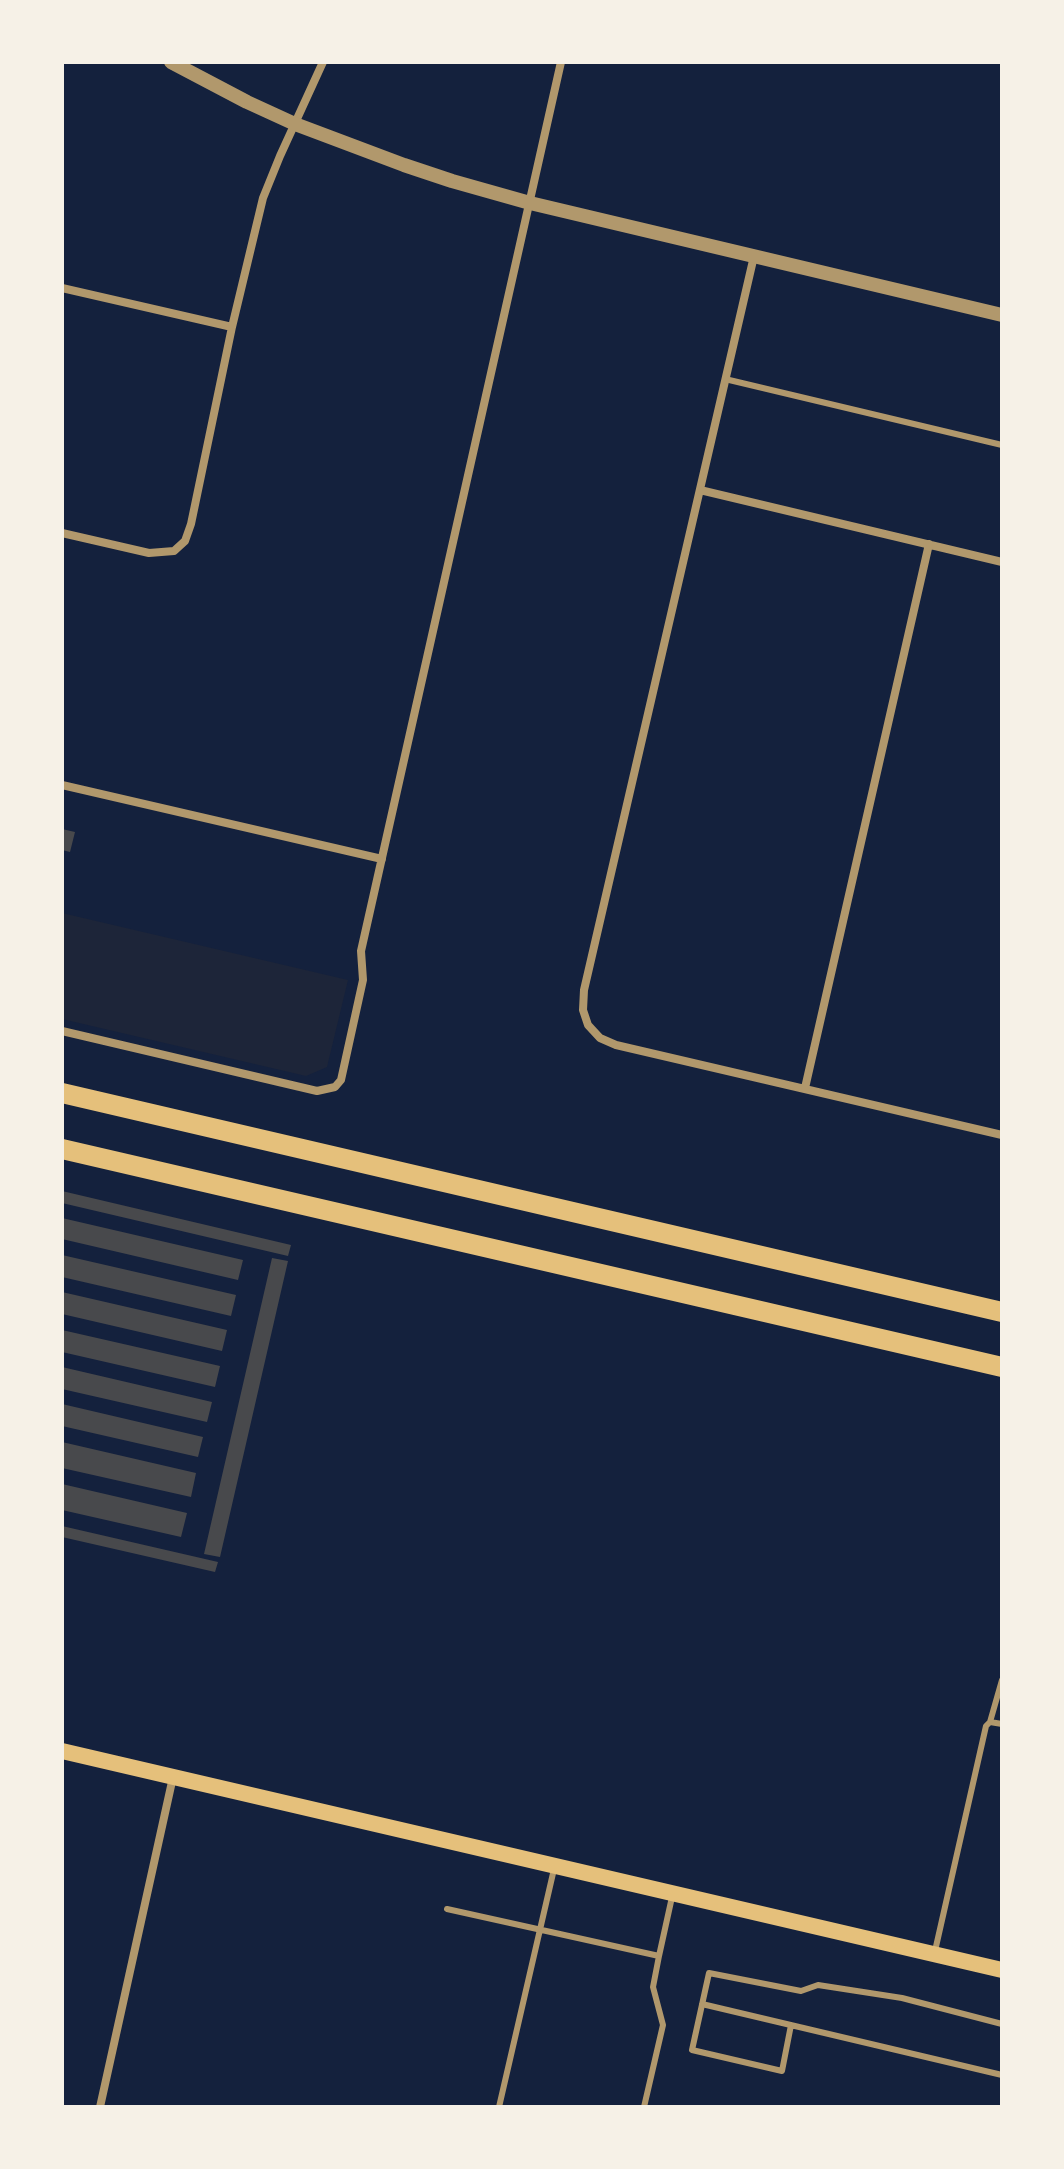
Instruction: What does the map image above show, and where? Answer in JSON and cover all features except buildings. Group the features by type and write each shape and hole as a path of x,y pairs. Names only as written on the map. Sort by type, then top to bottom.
{"highway":[{"path":"62,1093 1002,1312"},
{"path":"62,1149 1002,1367"}],"main road":[{"path":"62,1751 1002,1970"}],"street":[{"path":"171,62 295,124 404,165 530,203 1002,315"},
{"path":"62,533 149,553 174,551 185,541 263,198 323,62"},
{"path":"62,1031 317,1091 335,1087 341,1080 363,980 361,951 561,62"},
{"path":"754,256 584,990 583,1010 588,1025 600,1038 616,1045 1002,1135"},
{"path":"62,288 232,327"},
{"path":"700,490 1002,562"},
{"path":"805,1088 929,544"},
{"path":"62,785 382,859"},
{"path":"100,2107 173,1777"}],"lane":[{"path":"725,379 1002,445"},
{"path":"935,1954 986,1726 990,1722 1002,1680"},
{"path":"990,1722 1002,1724"},
{"path":"499,2107 555,1866"},
{"path":"644,2107 663,2025 653,1987 673,1893"},
{"path":"447,1909 659,1956"},
{"path":"791,2025 782,2071 692,2050 709,1973 801,1991 818,1985 902,1998 1002,2024"},
{"path":"702,2004 1002,2075"}],"shaded area":[{"path":"62,913 348,980 327,1067 306,1076 62,1019"}]}
